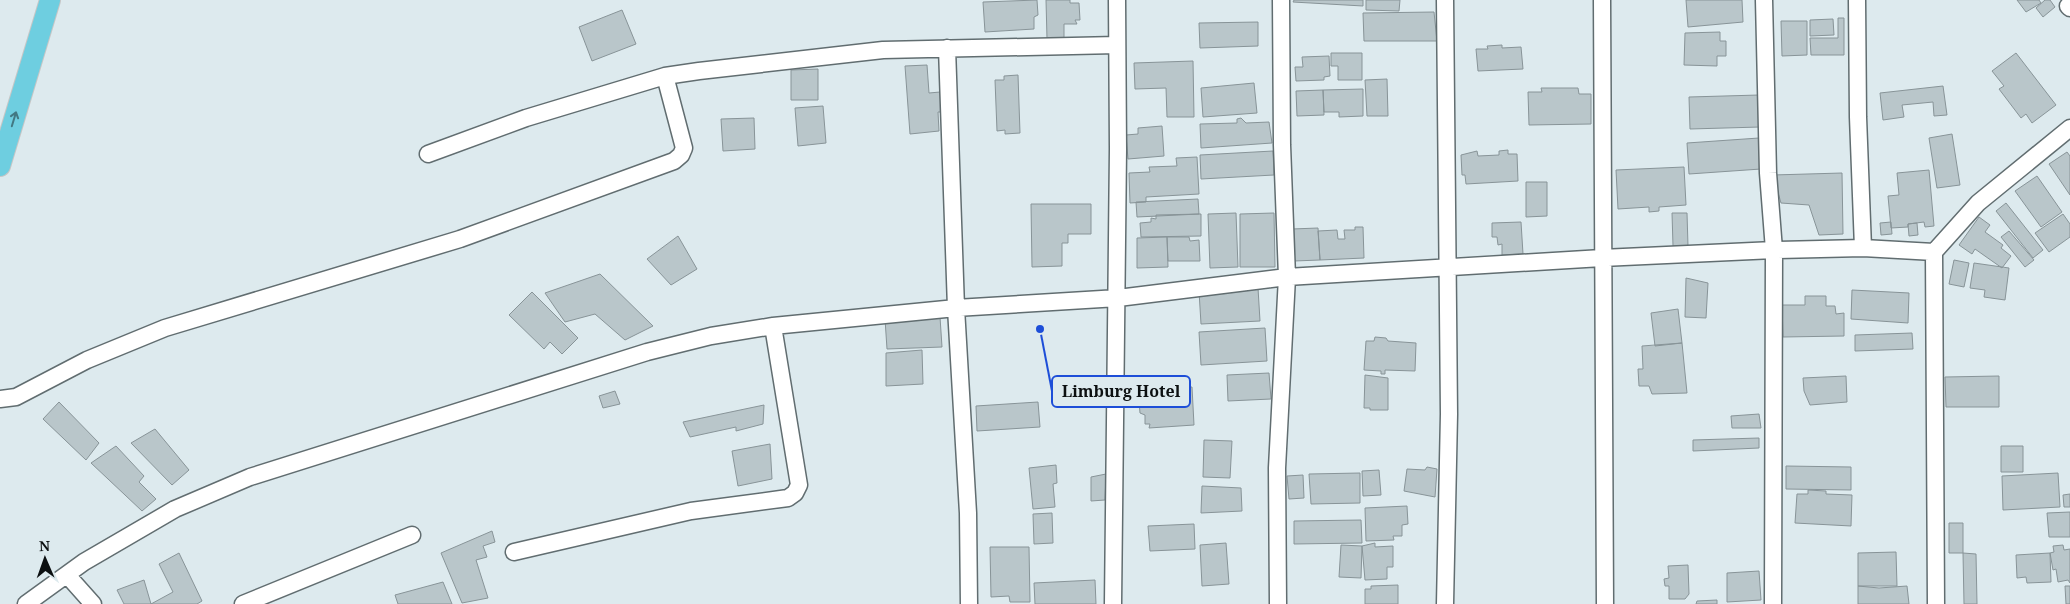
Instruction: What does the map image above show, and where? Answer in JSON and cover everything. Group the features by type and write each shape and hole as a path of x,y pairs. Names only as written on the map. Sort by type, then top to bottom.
{"main road":[{"path":"0,166 50,0"}],"street":[{"path":"1113,604 1118,298 1117,0"},
{"path":"1278,604 1277,468 1286,277 1282,145 1281,0"},
{"path":"1445,0 1448,414 1445,604"},
{"path":"1602,0 1602,258 1606,604"},
{"path":"1764,0 1768,172 1774,250 1773,604"},
{"path":"1857,0 1858,126 1863,248"},
{"path":"428,154 526,118 665,76 725,67 882,50 1117,45"},
{"path":"947,48 956,308 968,513 968,604"},
{"path":"0,399 16,397 88,360 165,328 460,239 674,161 681,155 684,148 665,76"},
{"path":"1936,604 1934,252 1978,203 2070,128"},
{"path":"26,604 68,576 84,562 175,509 250,477 647,352 711,336 773,326 956,308 1118,298 1286,277 1447,266 1774,250 1863,248 1934,252"},
{"path":"514,552 691,511 788,498 795,493 799,485 773,326"},
{"path":"243,604 412,535"},
{"path":"68,576 93,604"}],"building":[{"path":"1037,0 1038,15 1034,17 1034,29 985,32 983,2"},
{"path":"1046,0 1070,0 1070,3 1079,3 1080,20 1075,20 1077,24 1064,24 1064,38 1047,39"},
{"path":"1294,0 1363,0 1363,6 1293,2"},
{"path":"1366,0 1400,0 1399,11 1366,10"},
{"path":"1686,0 1742,0 1743,22 1688,27"},
{"path":"2017,0 2039,0 2041,3 2026,12"},
{"path":"2045,0 2050,0 2055,7 2043,17 2036,8"},
{"path":"622,10 636,44 592,61 579,27"},
{"path":"1434,12 1437,41 1364,41 1363,13"},
{"path":"1838,18 1844,18 1844,55 1811,55 1810,38 1838,38"},
{"path":"1833,19 1834,35 1810,36 1810,20"},
{"path":"1781,21 1807,21 1807,55 1782,56"},
{"path":"1258,22 1258,46 1200,48 1199,23"},
{"path":"1720,32 1720,41 1726,41 1726,56 1717,56 1717,66 1684,65 1685,33"},
{"path":"1502,45 1502,48 1521,47 1523,69 1478,71 1476,49 1488,49 1487,46"},
{"path":"1331,53 1362,53 1362,80 1338,80 1338,66 1331,66"},
{"path":"2016,53 2056,105 2032,123 2026,114 2021,118 1999,89 2004,86 1992,71"},
{"path":"1329,56 1330,76 1324,77 1324,80 1296,81 1295,67 1303,67 1302,57"},
{"path":"1193,61 1194,117 1167,117 1166,88 1135,89 1134,63"},
{"path":"927,65 929,93 940,92 941,112 938,112 939,131 910,134 905,66"},
{"path":"818,69 818,100 791,100 791,70"},
{"path":"1018,75 1020,133 1005,134 1005,130 997,131 995,80 1004,80 1004,76"},
{"path":"1387,79 1388,116 1367,116 1365,80"},
{"path":"1254,83 1257,113 1203,117 1201,88"},
{"path":"1943,86 1947,115 1934,116 1933,102 1902,105 1904,117 1883,120 1880,93"},
{"path":"1541,88 1578,88 1579,94 1591,94 1591,124 1529,125 1528,92 1542,92"},
{"path":"1363,89 1363,116 1339,117 1339,112 1324,112 1323,90"},
{"path":"1323,90 1324,115 1297,116 1296,91"},
{"path":"1759,95 1760,127 1690,129 1689,97"},
{"path":"823,106 826,143 798,146 795,108"},
{"path":"754,118 755,149 723,151 721,119"},
{"path":"1241,118 1246,123 1269,122 1272,143 1201,148 1200,124 1237,123 1237,119"},
{"path":"1162,126 1164,156 1128,159 1126,135 1138,134 1138,128"},
{"path":"1952,134 1960,185 1937,188 1929,138"},
{"path":"1759,138 1761,169 1689,174 1687,143"},
{"path":"1508,150 1508,154 1517,154 1518,181 1466,184 1465,175 1462,175 1461,155 1477,151 1478,156 1499,155 1499,151"},
{"path":"1273,151 1274,175 1201,179 1200,155"},
{"path":"2067,152 2070,156 2070,195 2049,164"},
{"path":"1197,157 1199,194 1146,197 1146,202 1130,203 1129,173 1150,172 1149,167 1177,166 1176,158"},
{"path":"1684,167 1686,205 1659,207 1659,211 1649,212 1649,207 1618,209 1616,170"},
{"path":"1929,170 1934,226 1925,227 1924,222 1908,224 1908,227 1891,228 1888,196 1899,195 1897,173"},
{"path":"1842,173 1843,234 1819,235 1809,205 1781,203 1773,175"},
{"path":"2037,176 2062,212 2041,227 2015,191"},
{"path":"1526,182 1547,182 1547,216 1526,217"},
{"path":"1198,199 1199,214 1137,217 1136,202"},
{"path":"2006,203 2043,250 2033,258 1996,211"},
{"path":"1031,204 1091,204 1091,234 1068,234 1068,243 1062,243 1062,266 1032,267"},
{"path":"1236,213 1238,267 1210,268 1208,214"},
{"path":"1274,213 1275,267 1240,267 1240,214"},
{"path":"1672,213 1687,213 1688,246 1673,246"},
{"path":"1201,214 1201,236 1141,237 1140,223 1151,222 1151,218 1156,219 1156,215"},
{"path":"2063,214 2070,224 2070,237 2049,252 2035,233"},
{"path":"1979,217 1990,225 1985,232 2003,245 2001,248 2011,256 2002,268 1975,249 1972,254 1959,245"},
{"path":"1521,222 1523,254 1502,255 1502,244 1498,245 1497,237 1492,237 1492,223"},
{"path":"1891,222 1892,234 1881,235 1880,223"},
{"path":"1917,223 1918,235 1909,236 1908,224"},
{"path":"1355,227 1363,227 1364,258 1320,260 1318,231 1337,230 1338,239 1345,239 1344,230 1355,230"},
{"path":"1318,228 1320,260 1294,261 1292,229"},
{"path":"2009,231 2034,260 2025,267 2001,237"},
{"path":"678,236 697,269 671,285 647,259"},
{"path":"1167,237 1168,267 1137,268 1137,238"},
{"path":"1167,237 1189,237 1190,241 1199,240 1200,261 1168,261"},
{"path":"1954,260 1969,263 1964,287 1949,284"},
{"path":"1974,263 2009,268 2005,300 1984,297 1985,290 1970,288"},
{"path":"600,274 653,326 625,340 595,314 565,322 545,293"},
{"path":"1686,278 1708,283 1706,318 1685,317"},
{"path":"1258,288 1260,321 1201,324 1199,291"},
{"path":"1852,290 1909,293 1908,323 1851,319"},
{"path":"532,292 578,338 562,354 550,342 544,349 509,315"},
{"path":"1805,296 1826,296 1826,306 1835,306 1836,314 1844,313 1844,336 1783,337 1782,305 1805,305"},
{"path":"1678,309 1682,343 1655,346 1651,313"},
{"path":"940,317 942,347 887,349 885,319"},
{"path":"1265,328 1267,361 1201,365 1199,332"},
{"path":"1912,333 1913,349 1855,351 1855,335"},
{"path":"1375,337 1386,338 1388,341 1416,343 1415,371 1385,370 1385,374 1381,374 1381,371 1364,370 1366,341 1374,341"},
{"path":"1682,343 1687,393 1652,394 1649,386 1639,386 1638,369 1643,369 1642,346"},
{"path":"922,350 923,384 886,386 886,353"},
{"path":"1269,373 1271,399 1228,401 1227,375"},
{"path":"1365,375 1388,378 1388,410 1364,408"},
{"path":"1846,376 1847,402 1810,405 1804,391 1803,378"},
{"path":"1999,376 1999,407 1946,407 1945,377"},
{"path":"1192,387 1194,425 1149,428 1150,424 1145,424 1145,415 1140,413 1139,401 1144,399 1147,389"},
{"path":"615,391 620,404 603,408 599,396"},
{"path":"59,402 99,443 86,460 43,419"},
{"path":"1038,402 1040,427 977,431 976,406"},
{"path":"764,405 763,424 736,431 736,427 690,437 683,422"},
{"path":"1759,414 1761,428 1732,428 1731,416"},
{"path":"155,429 189,470 172,485 131,443"},
{"path":"1759,438 1759,448 1693,451 1693,440"},
{"path":"1204,440 1232,441 1230,478 1203,477"},
{"path":"770,444 772,479 738,486 732,451"},
{"path":"116,446 144,476 139,482 156,499 142,511 91,463"},
{"path":"2001,446 2023,446 2023,472 2001,472"},
{"path":"1056,465 1057,483 1053,484 1055,507 1033,509 1029,468"},
{"path":"1786,466 1851,467 1851,490 1786,489"},
{"path":"1427,467 1437,469 1435,497 1404,491 1407,469 1425,470"},
{"path":"1379,470 1381,495 1363,496 1362,471"},
{"path":"1360,473 1360,503 1311,504 1309,474"},
{"path":"2058,473 2060,507 2003,510 2002,476"},
{"path":"1106,474 1105,500 1091,501 1091,477"},
{"path":"1303,475 1304,498 1289,499 1287,476"},
{"path":"1202,486 1241,488 1242,511 1201,513"},
{"path":"1808,490 1826,491 1826,494 1852,495 1851,526 1795,523 1797,494 1808,494"},
{"path":"2070,494 2070,507 2064,507 2063,495"},
{"path":"1407,506 1408,524 1402,525 1402,536 1393,536 1394,540 1366,541 1365,508"},
{"path":"2070,512 2070,537 2049,537 2047,513"},
{"path":"1052,513 1053,543 1034,544 1033,514"},
{"path":"1361,520 1362,543 1294,544 1294,521"},
{"path":"1949,523 1963,523 1963,553 1949,553"},
{"path":"1194,524 1195,549 1150,551 1148,526"},
{"path":"492,531 495,542 483,546 487,557 476,560 488,598 462,603 441,553"},
{"path":"1226,543 1229,584 1202,586 1200,545"},
{"path":"1375,543 1375,547 1393,546 1393,567 1387,567 1387,579 1365,580 1362,546"},
{"path":"1341,545 1362,546 1361,578 1339,577"},
{"path":"2063,545 2064,550 2070,549 2070,583 2068,580 2058,582 2056,569 2053,570 2050,553 2054,552 2053,546"},
{"path":"990,547 1029,547 1030,602 1010,602 1009,596 991,597"},
{"path":"1896,552 1897,586 1858,586 1858,553"},
{"path":"179,553 202,601 197,604 151,604 173,592 159,564"},
{"path":"1963,553 1976,554 1977,604 1964,604"},
{"path":"2050,553 2051,582 2027,583 2026,577 2017,578 2016,555"},
{"path":"1688,565 1689,594 1685,599 1669,599 1669,586 1665,586 1664,579 1669,578 1668,566"},
{"path":"1759,571 1761,600 1727,602 1727,573"},
{"path":"144,580 151,604 124,604 117,590"},
{"path":"1095,580 1096,604 1035,604 1034,583"},
{"path":"443,582 452,604 398,604 395,595"},
{"path":"1398,585 1398,604 1365,604 1365,589 1371,589 1371,586"},
{"path":"1858,586 1879,588 1907,586 1909,604 1858,604"},
{"path":"2065,586 2070,586 2070,604 2066,604"},
{"path":"1717,600 1717,604 1696,604 1697,601"}],"place":[{"name":"Limburg Hotel","path":"1040,329"}]}
